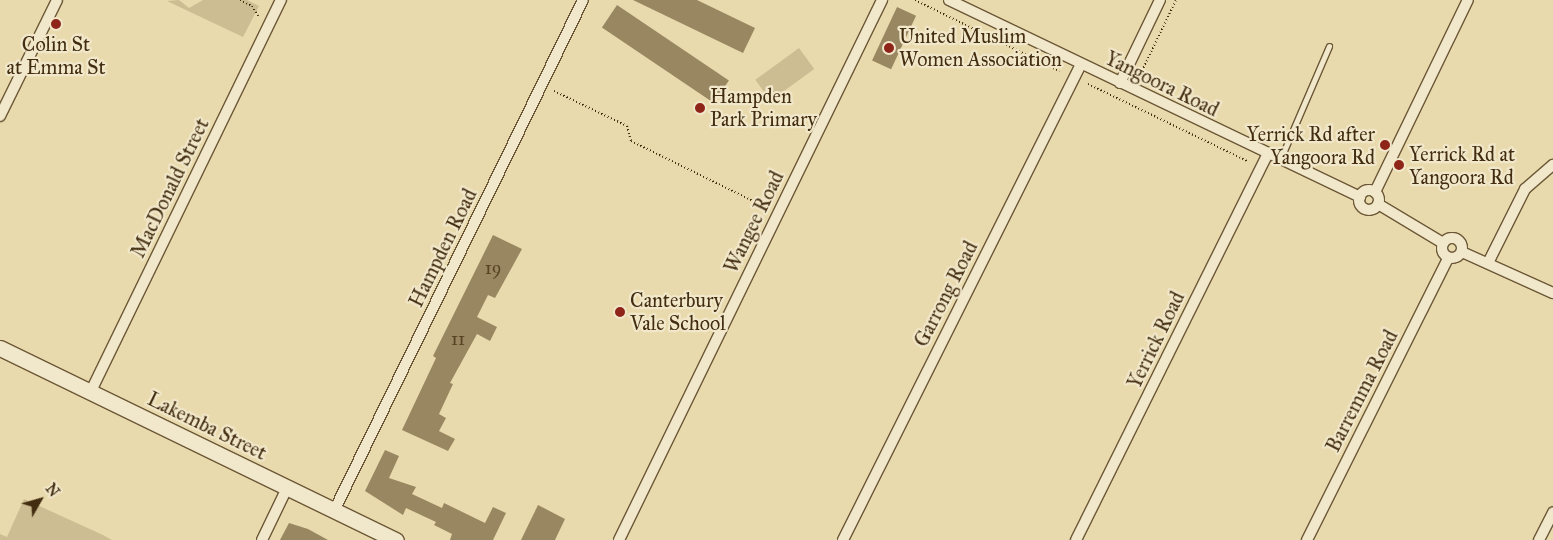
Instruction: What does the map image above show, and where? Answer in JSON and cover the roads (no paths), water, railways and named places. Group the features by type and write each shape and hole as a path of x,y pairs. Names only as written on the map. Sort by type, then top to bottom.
{"main road":[{"name":"Lakemba Street","path":"0,348 396,540"}],"street":[{"path":"0,116 57,0"},
{"name":"MacDonald Street","path":"91,392 280,0"},
{"name":"Hampden Road","path":"334,510 583,0"},
{"name":"Wangee Road","path":"619,540 882,0"},
{"name":"Yangoora Road","path":"949,0 1360,197 1366,209 1378,204"},
{"path":"1120,83 1160,0"},
{"path":"1443,243 1378,204 1375,192 1468,0"},
{"name":"Garrong Road","path":"843,540 1081,64"},
{"name":"Yerrick Road","path":"1076,540 1267,154"},
{"path":"1488,263 1525,189 1553,165"},
{"path":"1360,197 1366,191 1375,192"},
{"path":"1454,238 1462,245 1462,252 1455,259 1448,258 1442,250 1443,243 1454,238"},
{"path":"1462,252 1553,293"},
{"name":"Barremma Road","path":"1307,540 1448,258"},
{"path":"262,540 287,488"},
{"path":"1539,540 1549,530 1553,512"}],"lane":[{"path":"1280,160 1329,46"}],"place":[{"name":"Colin St at Emma St","path":"56,24"},
{"name":"United Muslim Women Association","path":"889,48"},
{"name":"Hampden Park Primary","path":"700,108"},
{"name":"Yerrick Rd after Yangoora Rd","path":"1385,145"},
{"name":"Yerrick Rd at Yangoora Rd","path":"1399,165"},
{"name":"Canterbury Vale School","path":"620,312"}]}
